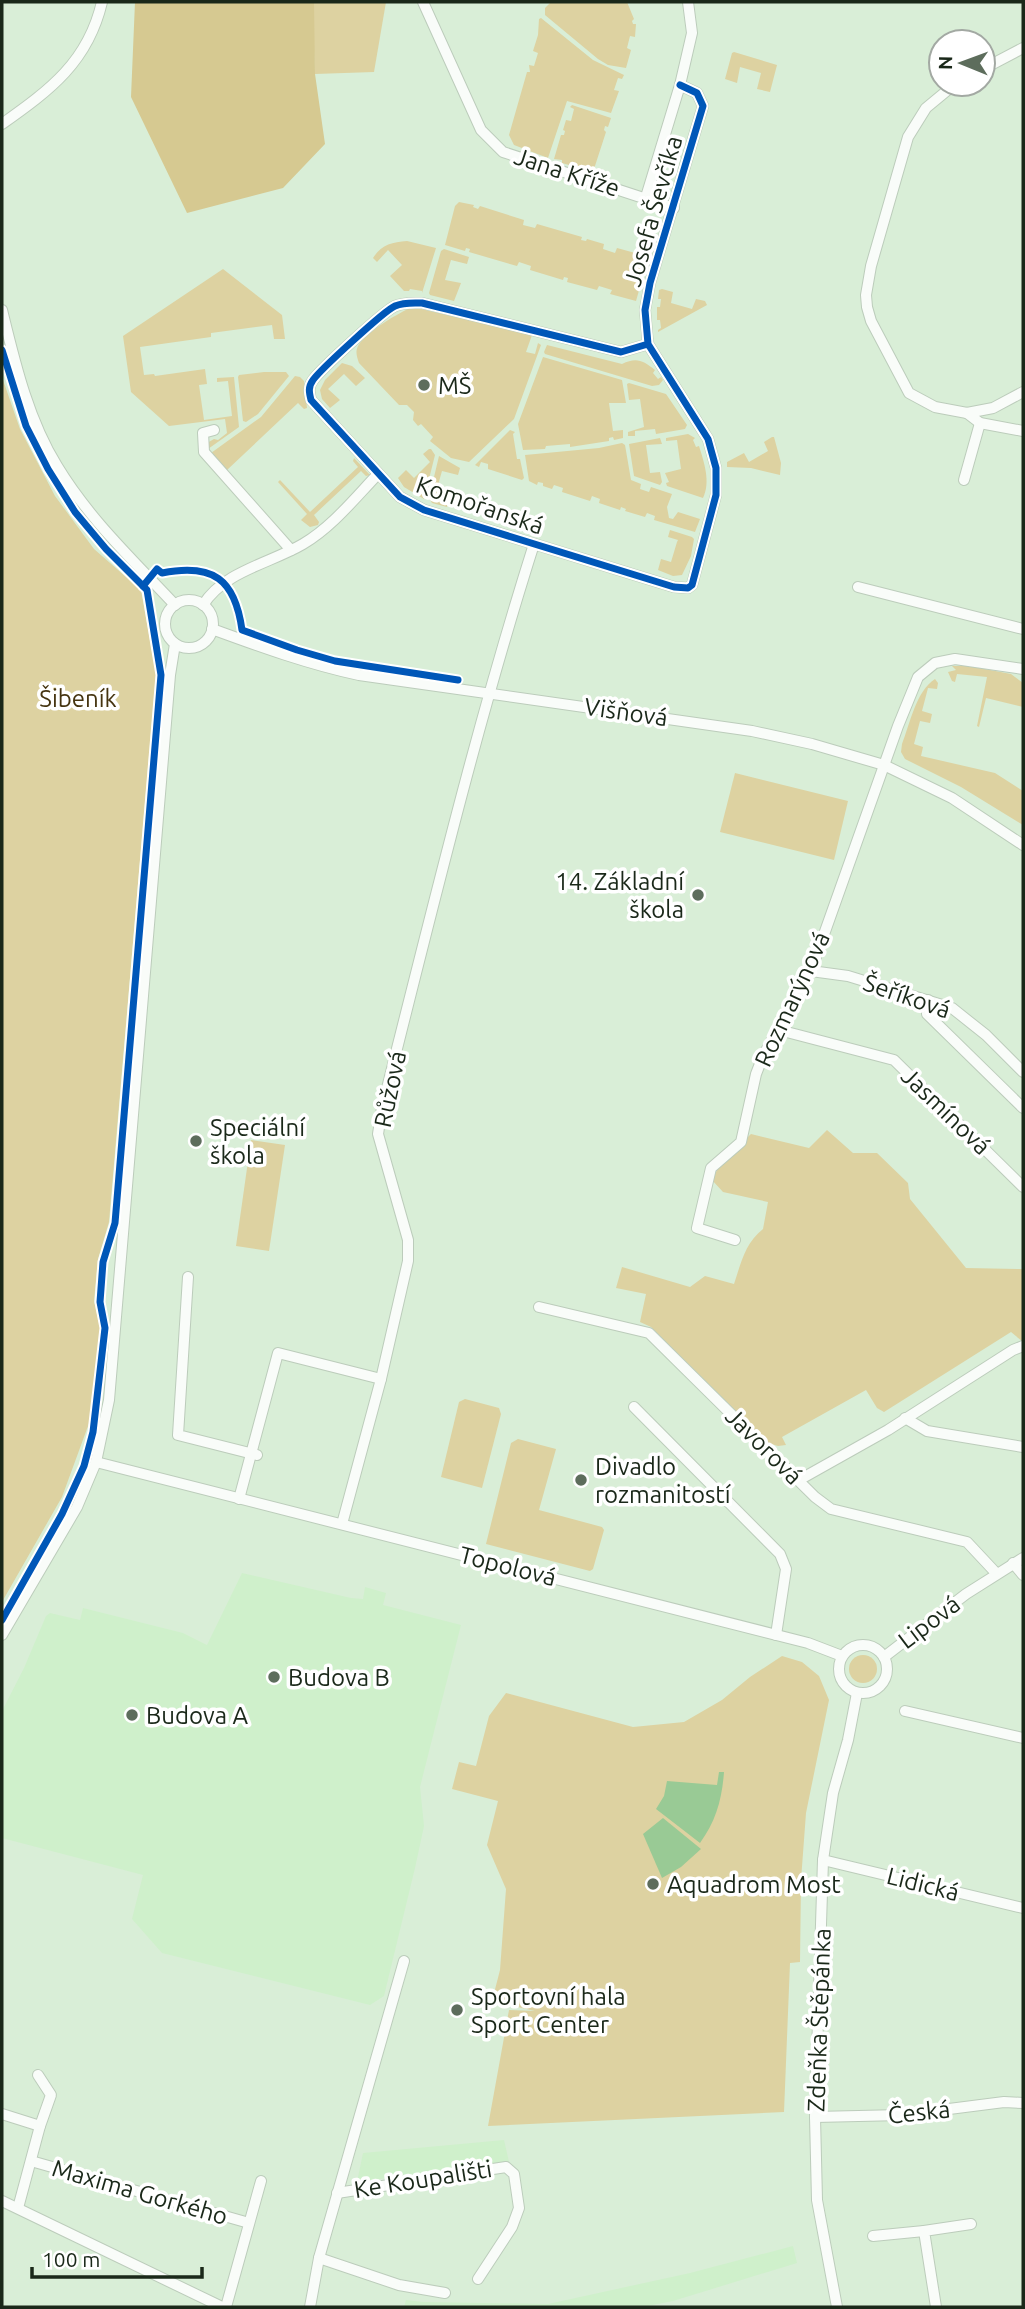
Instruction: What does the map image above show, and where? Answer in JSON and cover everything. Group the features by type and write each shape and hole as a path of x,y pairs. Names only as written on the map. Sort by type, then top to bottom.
{"street":[{"path":"2,124 50,89 67,72 88,43 102,2"},
{"name":"Jana Kříže","path":"423,2 481,130 495,146 503,152 674,208"},
{"name":"Josefa Ševčíka","path":"646,197 680,85 692,33 688,2"},
{"path":"997,62 1023,48"},
{"name":"Josefa Ševčíka","path":"680,85 697,93 703,106 650,283 645,310 648,344 708,439 716,468 715,500 692,585 688,588"},
{"path":"938,98 926,108 908,137 871,266 866,295 871,321 909,393 935,407 967,413 993,408 1023,391"},
{"name":"Komořanská","path":"648,344 621,352 422,303 406,302 393,306 342,351 314,379 309,389 311,400 378,474 400,496 424,510 674,587 688,588"},
{"path":"2,310 19,377 34,420 56,465 85,507 117,546 175,605"},
{"path":"967,413 981,424 1023,431"},
{"path":"964,480 981,424"},
{"path":"214,430 203,433 204,452 291,550"},
{"path":"203,605 209,595 224,583 304,544 378,474"},
{"name":"Růžová","path":"342,1524 381,1379 408,1261 408,1240 378,1134 383,1108 445,852 488,694 534,544"},
{"path":"859,587 1023,629"},
{"path":"189,600 203,605 211,615 210,636 198,646 183,648 175,644 165,625 169,610 189,600"},
{"name":"Višňová","path":"212,629 317,666 359,675 752,731 812,744 884,765 952,798 1023,845"},
{"path":"2,1635 77,1507 96,1462 108,1400 170,675 175,644"},
{"name":"Rozmarýnová","path":"735,1240 697,1228 711,1168 741,1142 756,1074 763,1055 811,971 918,677 935,663 955,659 1023,668"},
{"name":"Šeříková","path":"811,971 848,976 952,1008 986,1035 1023,1072"},
{"path":"928,1000 927,1014 1023,1108"},
{"name":"Jasmínová","path":"779,1030 894,1060 1023,1187"},
{"path":"188,1278 178,1435 254,1454"},
{"name":"Javorová","path":"539,1307 649,1333 815,1497 831,1508 967,1542 996,1573"},
{"path":"799,1480 1020,1350"},
{"path":"239,1499 254,1454 278,1353 381,1379"},
{"path":"634,1407 780,1554 786,1569 776,1635"},
{"path":"905,1418 927,1431 1023,1447"},
{"name":"Topolová","path":"96,1462 808,1643 842,1657"},
{"path":"1018,1561 1023,1575"},
{"name":"Lipová","path":"857,1693 868,1693 882,1684 887,1674 884,1657 966,1594 1018,1561"},
{"path":"857,1693 841,1681 839,1666 842,1657 855,1646 866,1645 876,1649 884,1657"},
{"name":"Zdeňka Štěpánka","path":"837,2307 817,2200 815,2118 823,1860 833,1793 848,1740 857,1693"},
{"path":"905,1711 1023,1738"},
{"name":"Lidická","path":"823,1860 1023,1908"},
{"name":"Ke Koupališti","path":"310,2307 319,2258 404,1961"},
{"name":"Maxima Gorkého","path":"18,2208 51,2095 38,2075"},
{"name":"Česká","path":"815,2118 902,2115 1004,2102 1023,2103"},
{"name":"Maxima Gorkého","path":"2,2114 40,2126"},
{"name":"Maxima Gorkého","path":"31,2161 249,2223"},
{"name":"Ke Koupališti","path":"337,2193 506,2167 514,2174 519,2208 512,2227 478,2279"},
{"name":"Maxima Gorkého","path":"224,2307 261,2181"},
{"path":"2,2201 224,2307"},
{"path":"873,2236 971,2224"},
{"path":"924,2231 936,2307"},
{"path":"319,2258 399,2285 445,2293"}],"shaded area":[{"path":"135,2 314,2 315,74 325,144 283,188 187,213 131,97"},
{"path":"242,1573 351,1598 363,1599 365,1587 386,1593 383,1605 461,1625 420,1787 424,1826 415,1868 384,1996 370,2005 162,1953 132,1919 143,1875 2,1838 2,1711 46,1616 50,1613 80,1620 83,1608 183,1633 207,1645"},
{"path":"719,1772 724,1772 720,1801 700,1843 656,1809 664,1796 667,1781 717,1785"},
{"path":"663,1818 701,1849 681,1867 662,1878 643,1834"},
{"path":"504,2140 509,2162 357,2182 363,2153"},
{"path":"793,2246 797,2263 673,2301 643,2307 404,2307 406,2300 548,2304 690,2273"}],"green space":[{"path":"312,2 386,2 374,72 315,74"},
{"path":"551,2 627,2 634,19 633,24 636,24 635,37 630,36 627,48 631,50 626,68 608,65 598,59 545,15 545,8"},
{"path":"541,18 593,60 624,75 622,79 618,78 614,90 619,91 611,113 567,101 548,158 514,145 509,135 527,72 530,72 529,65 534,66 538,53 533,51"},
{"path":"734,52 777,65 770,92 757,89 761,73 740,67 737,83 725,79"},
{"path":"572,105 611,118 608,127 605,126 606,132 593,172 554,159 561,135 564,135 566,120 571,121 574,109 570,107"},
{"path":"459,202 524,220 523,225 535,228 537,224 582,237 581,240 604,244 603,249 615,253 617,248 646,256 648,259 636,301 610,294 612,290 599,286 597,290 567,282 568,278 564,277 563,280 530,270 531,266 519,262 517,266 469,252 470,249 466,248 465,251 445,245 455,206"},
{"path":"407,241 436,248 422,293 410,289 404,291 390,276 402,265 388,250 377,262 373,258 387,245"},
{"path":"444,249 469,257 467,264 451,260 445,280 461,283 454,301 429,293 441,251"},
{"path":"223,269 282,315 285,339 274,339 272,325 211,333 211,337 140,347 144,375 205,369 207,384 199,385 204,420 232,416 228,381 217,382 217,378 234,377 239,427 208,449 207,443 218,440 227,433 225,419 169,426 131,392 123,336"},
{"path":"659,290 673,292 671,303 692,309 696,299 705,301 707,305 658,332 661,328 660,320 657,320 657,307 660,307"},
{"path":"413,307 532,335 526,352 535,354 538,343 541,345 514,419 469,462 451,458 430,441 433,437 421,424 418,426 413,420 414,412 407,405 399,405 359,363 357,350 362,341 399,313"},
{"path":"547,345 622,364 639,361 655,370 653,373 663,380 659,385 652,386 545,354"},
{"path":"543,357 622,380 626,403 609,403 613,431 623,430 623,438 614,440 613,437 609,438 609,441 570,447 570,444 523,450 518,424"},
{"path":"342,363 352,366 365,378 356,386 344,374 328,389 340,400 330,408 322,399 320,390 325,380"},
{"path":"264,372 286,372 289,376 258,414 246,422 243,421 238,377"},
{"path":"295,376 304,381 307,408 304,409 298,403 227,470 211,453 261,417"},
{"name":"Šibeník","path":"2,377 20,429 55,496 94,549 141,590 156,674 109,1222 98,1259 94,1301 101,1332 95,1407 62,1497 2,1602"},
{"path":"629,383 666,394 687,425 685,429 656,434 655,429 635,431 635,436 628,436 628,432 644,427 640,399 629,400"},
{"path":"510,430 515,432 513,434 517,459 520,459 524,478 522,480 488,469 488,464 481,462 479,467 475,465"},
{"path":"688,434 695,438 693,440 696,447 699,446 705,465 707,479 703,498 667,486 666,483 669,482 665,473 681,469 677,440 666,441 666,438"},
{"path":"772,437 781,463 780,475 751,468 727,467 727,462 744,453 749,462 768,451 764,442"},
{"path":"660,438 662,444 646,445 650,473 660,472 660,485 634,476 629,444"},
{"path":"622,443 625,445 631,480 641,484 640,489 649,492 651,487 672,494 667,507 669,518 673,519 678,512 700,519 695,532 654,520 655,516 647,513 645,517 625,511 626,509 621,507 620,510 599,503 600,499 592,496 590,501 562,492 563,488 554,485 552,489 543,486 543,483 538,482 537,485 529,481 525,455 599,448"},
{"path":"429,449 435,455 424,499 404,487 398,478 406,470 414,478 430,462 423,454"},
{"path":"439,456 460,468 458,475 442,471 436,492 451,495 447,507 432,503 429,498"},
{"path":"354,458 370,475 366,476 361,471 314,515 318,525 310,527 301,520 307,514 278,482 280,480 310,512 358,467 353,461"},
{"path":"670,530 694,539 691,556 682,575 673,576 658,570 661,559 671,562 678,540 668,537"},
{"path":"952,666 969,666 1011,674 1023,683 1023,707 986,698 979,727 977,726 987,677 957,674 955,682 948,672 956,670"},
{"path":"935,679 938,683 937,689 928,688 922,711 932,714 930,723 920,721 914,744 923,747 921,756 995,773 1023,791 1023,825 961,787 905,759 901,752 902,744 914,708 928,684"},
{"path":"735,773 848,801 834,860 720,832"},
{"path":"827,1130 853,1153 877,1153 908,1183 910,1199 966,1268 1023,1269 1023,1342 1011,1332 884,1412 877,1408 866,1390 782,1437 786,1445 778,1446 768,1443 651,1327 640,1322 646,1294 616,1288 622,1267 690,1287 705,1276 734,1284 748,1247 763,1229 768,1202 723,1192 712,1180 720,1164 751,1134 809,1148"},
{"path":"251,1140 285,1145 269,1251 236,1246"},
{"path":"465,1399 499,1408 501,1414 482,1488 441,1477 459,1402"},
{"path":"518,1439 556,1449 539,1510 602,1527 604,1530 593,1569 590,1571 486,1544 511,1443"},
{"path":"863,1655 873,1659 877,1669 873,1679 863,1683 853,1679 849,1669 853,1659"},
{"name":"Aquadrom Most","path":"782,1656 802,1662 819,1676 829,1700 806,1813 801,1880 800,1962 790,1963 784,2112 488,2126 509,2010 535,2011 492,2001 500,1970 506,1889 487,1845 498,1801 452,1789 459,1762 476,1766 489,1716 506,1693 633,1727 684,1722 722,1700"}],"cycle path":[{"path":"648,344 621,352 422,303 405,303 389,310 340,353 313,380 310,394 311,400 400,497 424,510 674,587 688,588 692,585 716,495 716,468 708,439 648,344 645,310 650,283 703,106 697,93 680,85"},
{"path":"2,350 26,426 48,469 75,512 106,549 147,590 161,675 115,1223 103,1262 100,1302 105,1328 93,1432 84,1466 62,1514 2,1620"},
{"path":"143,586 157,569 162,573 180,570 208,573 227,587 234,598 242,630 335,661 458,680"}],"place":[{"name":"MŠ","path":"424,385"},
{"name":"14. Základní škola","path":"698,895"},
{"name":"Speciální škola","path":"196,1141"},
{"name":"Divadlo rozmanitostí","path":"581,1480"},
{"name":"Budova B","path":"274,1677"},
{"name":"Budova A","path":"132,1715"},
{"name":"Aquadrom Most","path":"653,1884"},
{"name":"Sportovní hala Sport Center","path":"457,2010"}]}
